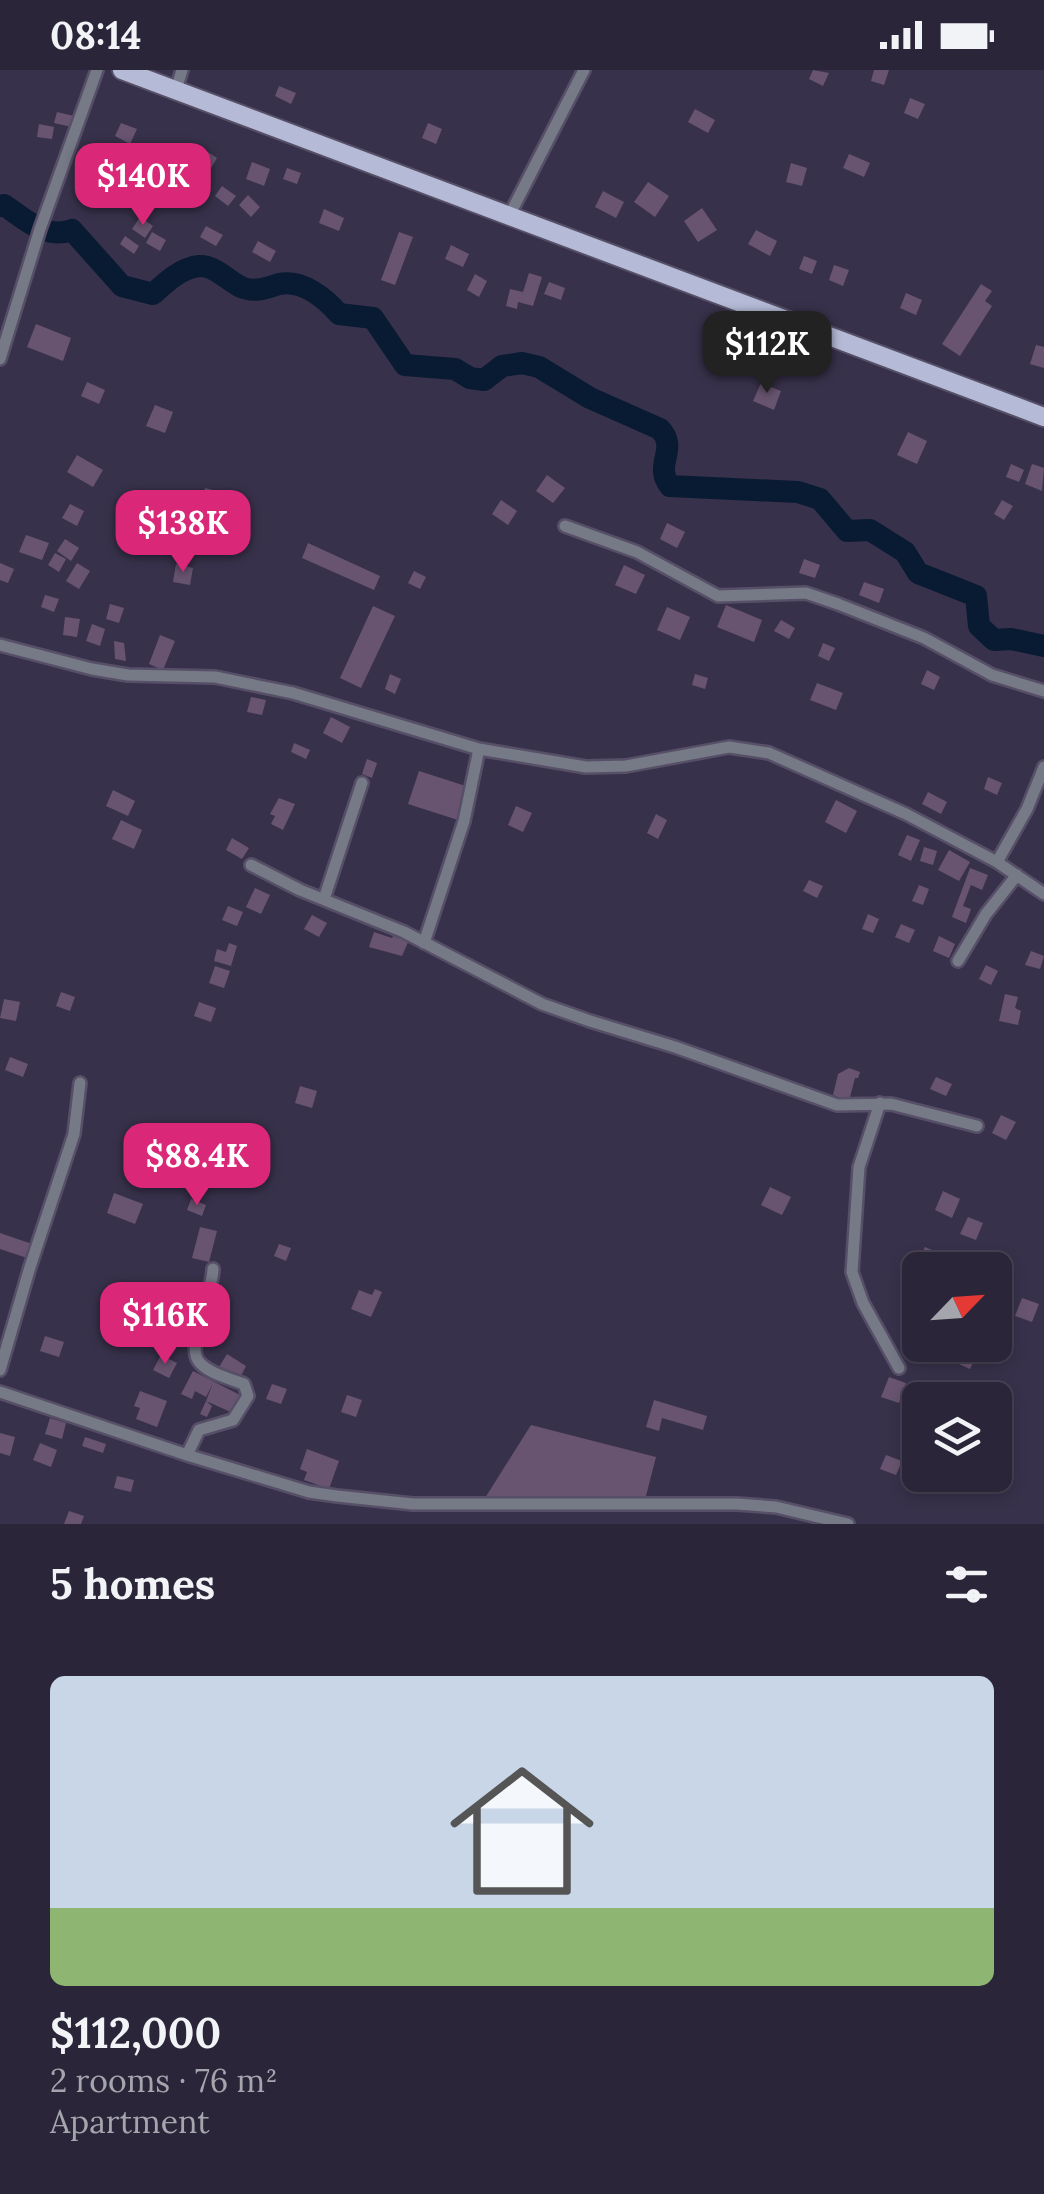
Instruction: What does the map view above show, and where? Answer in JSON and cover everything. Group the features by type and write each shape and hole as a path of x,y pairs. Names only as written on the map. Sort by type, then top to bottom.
{"main road":[{"path":"122,70 1044,417"}],"street":[{"path":"0,359 40,229 97,70"},
{"path":"176,90 182,70"},
{"path":"509,216 584,70"},
{"path":"564,526 637,552 718,596 806,593 924,638 992,676 1044,691"},
{"path":"0,644 92,670 142,676 216,677 293,693 479,749 600,767 744,747 808,768 906,814 996,862 1044,894"},
{"path":"424,943 464,821 479,749"},
{"path":"996,862 1027,808 1044,767"},
{"path":"324,899 362,783"},
{"path":"251,865 424,943 542,1004 590,1022 837,1105 880,1103 977,1126"},
{"path":"958,961 986,914 1017,875"},
{"path":"0,1370 74,1134 80,1083"},
{"path":"880,1103 859,1167 852,1272 863,1303 899,1368"},
{"path":"187,1455 199,1430 233,1420 248,1396 244,1384 204,1367 195,1356 194,1338 210,1295 212,1268"},
{"path":"0,1392 308,1492 371,1501 737,1504 848,1524"}],"building":[{"path":"813,70 829,73 823,86 809,79"},
{"path":"874,70 889,70 884,85 871,81"},
{"path":"279,86 296,93 291,104 275,96"},
{"path":"910,98 925,104 918,119 904,113"},
{"path":"695,109 715,120 708,133 688,122"},
{"path":"57,112 74,116 72,127 54,123"},
{"path":"121,123 137,129 130,144 115,136"},
{"path":"428,123 442,129 436,144 422,138"},
{"path":"39,124 54,127 52,139 37,137"},
{"path":"203,149 217,158 211,168 197,159"},
{"path":"849,154 870,163 864,177 843,168"},
{"path":"252,162 270,169 264,186 246,179"},
{"path":"791,163 807,168 802,186 786,182"},
{"path":"287,168 301,173 297,184 283,179"},
{"path":"165,174 176,181 170,191 158,184"},
{"path":"648,182 669,196 655,217 634,202"},
{"path":"222,186 236,196 228,206 215,196"},
{"path":"603,191 624,202 616,218 595,207"},
{"path":"248,195 260,207 251,217 239,205"},
{"path":"702,208 717,230 698,242 684,221"},
{"path":"324,209 344,218 339,231 319,223"},
{"path":"140,217 153,226 145,238 132,229"},
{"path":"206,226 223,235 216,246 200,237"},
{"path":"756,230 777,241 770,256 748,244"},
{"path":"152,232 166,240 160,251 146,243"},
{"path":"399,232 413,237 395,285 381,280"},
{"path":"125,236 139,246 134,254 120,244"},
{"path":"258,241 276,251 270,262 252,252"},
{"path":"451,245 469,254 463,267 445,259"},
{"path":"804,256 817,261 812,274 799,269"},
{"path":"834,265 849,270 843,286 829,280"},
{"path":"529,273 542,277 533,306 518,302 517,309 506,306 510,289 523,292"},
{"path":"475,274 487,281 479,297 467,290"},
{"path":"549,282 565,288 561,300 544,294"},
{"path":"981,284 992,291 985,301 992,306 960,356 942,344"},
{"path":"906,293 922,300 916,315 900,308"},
{"path":"36,324 71,338 63,361 27,347"},
{"path":"1036,345 1044,347 1044,368 1030,364"},
{"path":"87,382 105,390 99,404 81,396"},
{"path":"761,383 781,391 774,410 753,401"},
{"path":"155,405 173,412 165,433 146,426"},
{"path":"908,432 927,441 917,464 897,455"},
{"path":"77,455 103,470 93,487 67,472"},
{"path":"1011,464 1024,470 1019,482 1006,477"},
{"path":"1032,464 1044,468 1042,491 1025,484"},
{"path":"547,475 565,488 553,503 536,491"},
{"path":"205,488 217,491 213,504 201,501"},
{"path":"501,500 517,511 508,525 492,514"},
{"path":"1002,500 1013,506 1004,520 994,514"},
{"path":"70,504 84,511 77,526 62,518"},
{"path":"667,523 685,532 677,548 660,539"},
{"path":"126,524 140,530 134,543 120,536"},
{"path":"26,535 49,543 42,560 19,552"},
{"path":"65,539 79,548 71,561 57,551"},
{"path":"308,543 380,576 374,590 302,558"},
{"path":"55,553 66,559 59,572 48,565"},
{"path":"804,559 820,565 815,578 799,573"},
{"path":"0,563 14,569 8,583 0,580"},
{"path":"77,563 90,571 79,589 66,581"},
{"path":"176,564 193,568 190,585 173,582"},
{"path":"624,565 645,575 636,594 615,585"},
{"path":"414,571 426,577 420,589 408,583"},
{"path":"864,582 884,589 879,603 859,595"},
{"path":"45,595 59,599 54,612 41,607"},
{"path":"110,604 124,608 119,623 106,619"},
{"path":"726,605 762,620 754,642 717,627"},
{"path":"373,606 395,616 361,688 340,678"},
{"path":"667,607 690,617 680,640 657,630"},
{"path":"65,617 80,619 77,637 63,635"},
{"path":"781,620 795,628 789,639 774,631"},
{"path":"92,624 105,629 100,646 86,641"},
{"path":"160,635 175,641 163,670 149,664"},
{"path":"114,641 124,643 126,661 115,659"},
{"path":"823,643 835,648 829,661 818,656"},
{"path":"927,670 940,677 934,690 921,684"},
{"path":"390,674 401,679 395,694 385,689"},
{"path":"695,674 708,678 705,689 692,685"},
{"path":"817,683 843,693 836,710 810,700"},
{"path":"251,697 266,700 262,715 247,712"},
{"path":"331,717 350,727 342,743 323,733"},
{"path":"294,743 310,750 306,759 291,752"},
{"path":"367,759 377,763 372,778 362,774"},
{"path":"419,771 472,788 461,821 408,804"},
{"path":"988,777 1002,783 997,795 984,789"},
{"path":"113,790 135,801 128,816 106,806"},
{"path":"928,792 947,802 941,814 922,804"},
{"path":"279,798 295,804 283,830 271,824 275,816 270,814"},
{"path":"836,800 857,811 846,833 825,822"},
{"path":"516,806 532,813 523,832 508,825"},
{"path":"656,814 667,820 658,839 647,833"},
{"path":"121,820 142,830 134,849 112,839"},
{"path":"907,835 920,840 911,861 898,855"},
{"path":"232,838 249,848 242,859 226,850"},
{"path":"924,847 937,851 933,865 920,861"},
{"path":"949,850 970,862 959,881 938,870"},
{"path":"970,868 988,875 982,890 971,885 963,906 971,909 966,923 952,917"},
{"path":"809,880 823,886 817,898 803,891"},
{"path":"919,885 929,889 923,905 912,901"},
{"path":"255,888 270,895 261,914 246,907"},
{"path":"228,906 243,912 237,926 222,920"},
{"path":"868,914 879,919 873,933 862,929"},
{"path":"312,915 327,923 319,937 304,929"},
{"path":"901,924 915,930 909,943 895,937"},
{"path":"374,932 409,940 402,956 369,947"},
{"path":"939,936 955,944 949,958 933,951"},
{"path":"229,943 237,946 231,966 214,961 217,949 226,952"},
{"path":"1031,951 1044,956 1040,969 1025,965"},
{"path":"986,965 998,971 991,985 979,979"},
{"path":"215,966 230,971 224,988 209,983"},
{"path":"61,992 75,997 70,1011 56,1006"},
{"path":"1005,994 1018,997 1018,1025 999,1021"},
{"path":"4,999 20,1002 16,1021 0,1018"},
{"path":"199,1002 216,1008 211,1022 194,1016"},
{"path":"10,1057 28,1064 23,1077 5,1070"},
{"path":"849,1068 860,1072 849,1101 833,1095 838,1074"},
{"path":"936,1077 952,1084 946,1096 930,1089"},
{"path":"300,1086 317,1091 312,1108 295,1103"},
{"path":"1001,1115 1016,1122 1006,1140 992,1133"},
{"path":"770,1187 791,1197 782,1215 761,1205"},
{"path":"943,1191 960,1199 952,1218 935,1210"},
{"path":"114,1193 143,1204 135,1224 107,1213"},
{"path":"191,1199 206,1205 202,1216 187,1210"},
{"path":"968,1217 983,1223 976,1240 960,1234"},
{"path":"200,1227 217,1231 209,1262 192,1258"},
{"path":"0,1233 35,1245 30,1259 0,1249"},
{"path":"279,1244 291,1248 286,1261 274,1256"},
{"path":"375,1289 382,1292 371,1317 351,1309 359,1290 372,1295"},
{"path":"1022,1298 1039,1304 1032,1322 1015,1316"},
{"path":"168,1309 180,1316 173,1332 159,1326"},
{"path":"45,1336 64,1342 59,1357 40,1351"},
{"path":"227,1354 246,1366 241,1376 219,1367"},
{"path":"161,1355 177,1363 169,1378 153,1370"},
{"path":"954,1362 973,1362 970,1369"},
{"path":"193,1371 240,1395 233,1413 206,1401 213,1383 206,1397 195,1391 192,1399 181,1394"},
{"path":"889,1377 903,1382 899,1403 881,1397"},
{"path":"272,1384 287,1389 281,1404 266,1399"},
{"path":"140,1391 167,1401 157,1427 136,1419 140,1408 134,1406"},
{"path":"347,1395 362,1400 356,1417 341,1412"},
{"path":"654,1400 707,1416 703,1430 662,1418 659,1431 646,1427"},
{"path":"206,1401 212,1406 207,1417 200,1414"},
{"path":"50,1418 66,1423 62,1439 45,1434"},
{"path":"531,1425 656,1457 646,1496 485,1498"},
{"path":"0,1433 15,1437 10,1456 0,1453"},
{"path":"85,1437 106,1444 103,1453 82,1446"},
{"path":"40,1443 57,1450 51,1467 33,1460"},
{"path":"307,1449 339,1461 329,1489 304,1480 307,1472 300,1469"},
{"path":"886,1455 902,1461 896,1475 880,1469"},
{"path":"117,1476 134,1480 131,1492 114,1488"},
{"path":"69,1511 84,1516 81,1524 64,1524"}],"waterway":[{"path":"0,206 45,230 72,230 122,286 153,294 180,273 205,266 246,289 296,284 320,296 339,314 373,318 405,365 455,369 470,378 484,380 502,366 522,363 539,367 590,398 660,429 667,443 664,471 670,486 798,492 820,499 847,531 870,530 905,552 918,573 976,596 979,626 994,640 1011,639 1044,646"}]}
